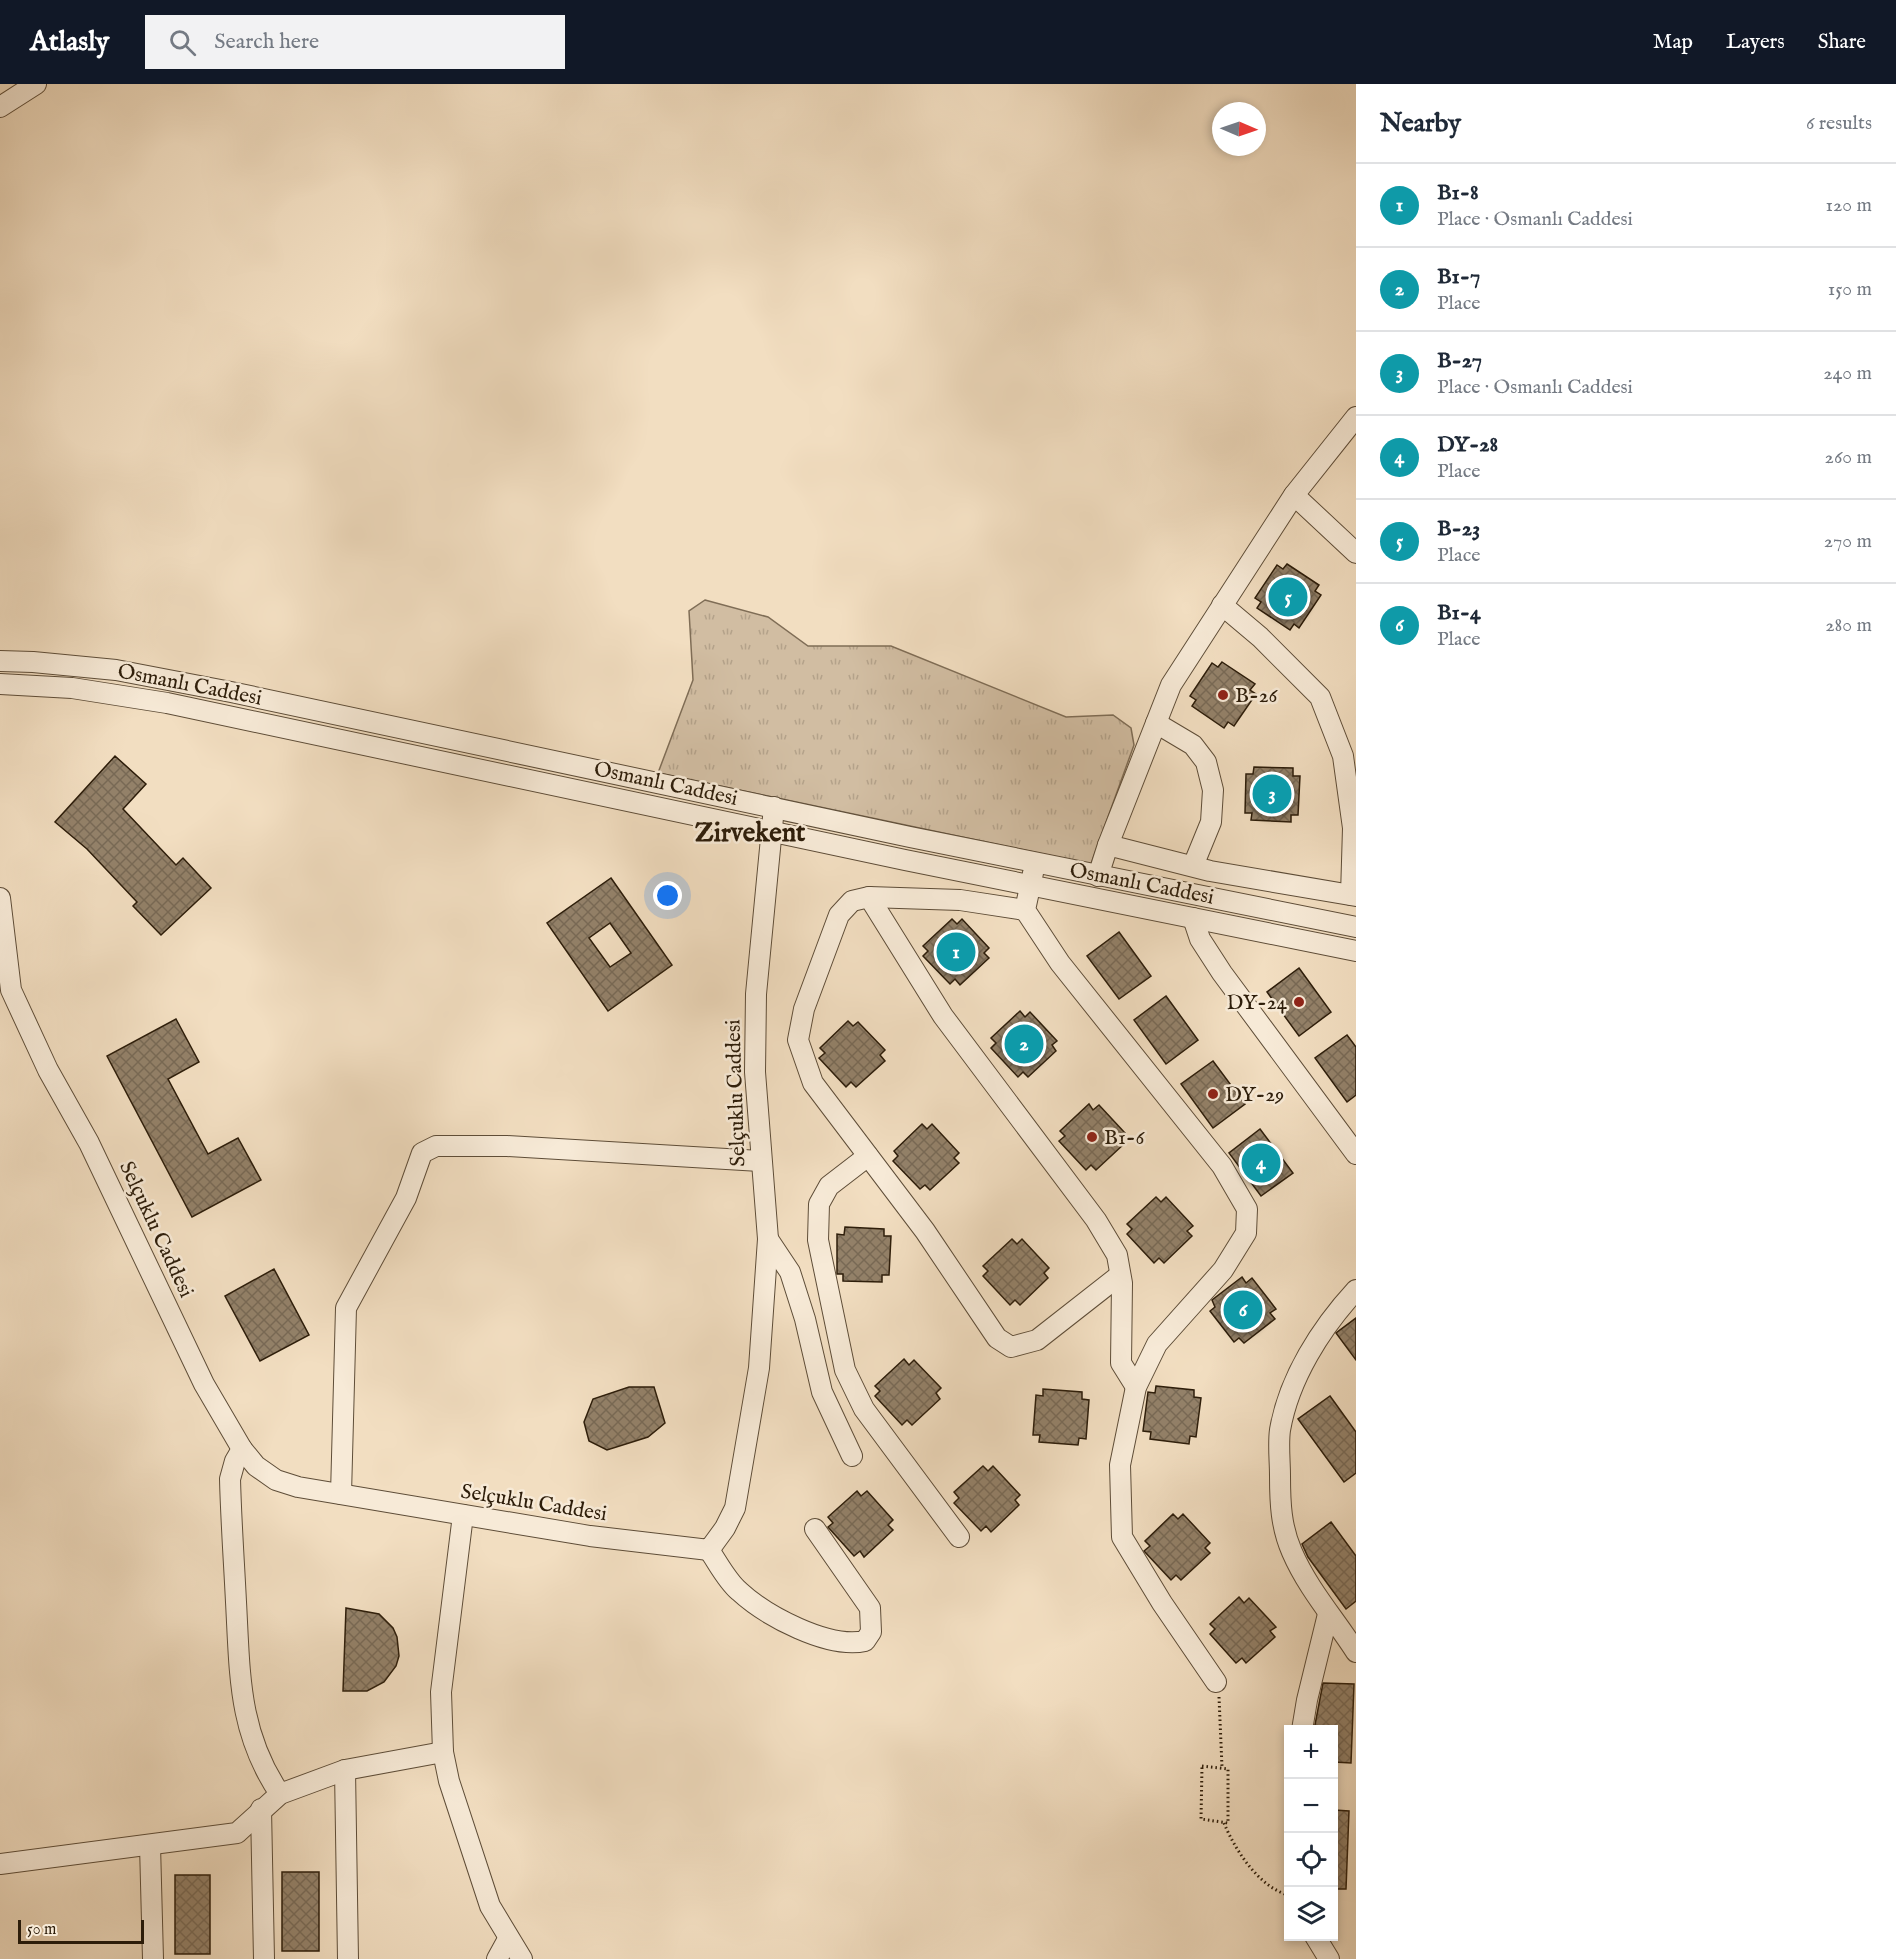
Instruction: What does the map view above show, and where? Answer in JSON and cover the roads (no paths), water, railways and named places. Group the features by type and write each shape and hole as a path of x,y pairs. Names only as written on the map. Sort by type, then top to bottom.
{"street":[{"path":"0,106 36,84"},
{"path":"1098,876 1171,685 1294,495 1356,417"},
{"path":"1294,495 1356,553"},
{"path":"1108,845 1193,866 1353,895 1353,828 1343,756 1320,696 1260,637 1222,605"},
{"name":"Osmanlı Caddesi","path":"0,662 33,662 116,670 1035,863 1356,927"},
{"name":"Osmanlı Caddesi","path":"0,684 112,693 1356,951"},
{"path":"1156,723 1193,745 1206,762 1209,771 1213,790 1211,822 1193,866"},
{"name":"Selçuklu Caddesi","path":"0,898 11,990 25,1022 89,1143 204,1384 242,1449 256,1466 276,1480 298,1487 590,1536 709,1550 725,1528 735,1508 759,1368 768,1239 760,1161 755,1072 756,994 774,807"},
{"path":"1035,863 1025,910 1060,963 1222,1166 1247,1209 1246,1233 1223,1270 1156,1344 1136,1387 1120,1465 1122,1538 1162,1604 1216,1682"},
{"path":"1025,910 960,900 869,897 852,901 838,915 804,1009 798,1040 813,1083 925,1231 997,1338 1011,1347 1037,1340 1120,1275"},
{"path":"869,897 943,1016 1096,1220 1117,1255 1120,1275 1121,1364 1136,1387"},
{"path":"1193,918 1200,939 1222,973 1356,1154"},
{"path":"341,1494 346,1308 406,1198 422,1153 436,1146 507,1146 760,1161"},
{"path":"868,1156 829,1185 819,1204 818,1240 845,1370 864,1409 959,1537"},
{"path":"768,1239 790,1272 805,1319 822,1392 852,1456"},
{"path":"1356,1290 1307,1355 1280,1430 1282,1527 1292,1554 1328,1614 1356,1652"},
{"path":"242,1449 235,1461 230,1479 241,1696 251,1740 280,1794"},
{"path":"463,1515 441,1692 443,1752 449,1781 490,1906 522,1959"},
{"path":"709,1550 738,1591 786,1622 824,1640 852,1644 865,1641 872,1632 870,1608 815,1529"},
{"path":"1303,1725 1306,1700 1328,1614"},
{"path":"0,1864 237,1833 280,1794 345,1770 443,1752"},
{"path":"345,1770 348,1959"},
{"path":"261,1809 264,1959"},
{"path":"150,1845 153,1959"},
{"path":"497,1959 508,1939"},
{"path":"1318,1941 1329,1959"}],"place":[{"name":"B-23","path":"1288,597"},
{"name":"B-26","path":"1223,695"},
{"name":"B-27","path":"1272,794"},
{"name":"B1-8","path":"956,952"},
{"name":"DY-24","path":"1299,1002"},
{"name":"B1-7","path":"1024,1044"},
{"name":"DY-29","path":"1213,1094"},
{"name":"B1-6","path":"1092,1137"},
{"name":"DY-28","path":"1261,1163"},
{"name":"B1-4","path":"1243,1310"}],"district":[{"name":"Zirvekent","path":"750,832"}]}
